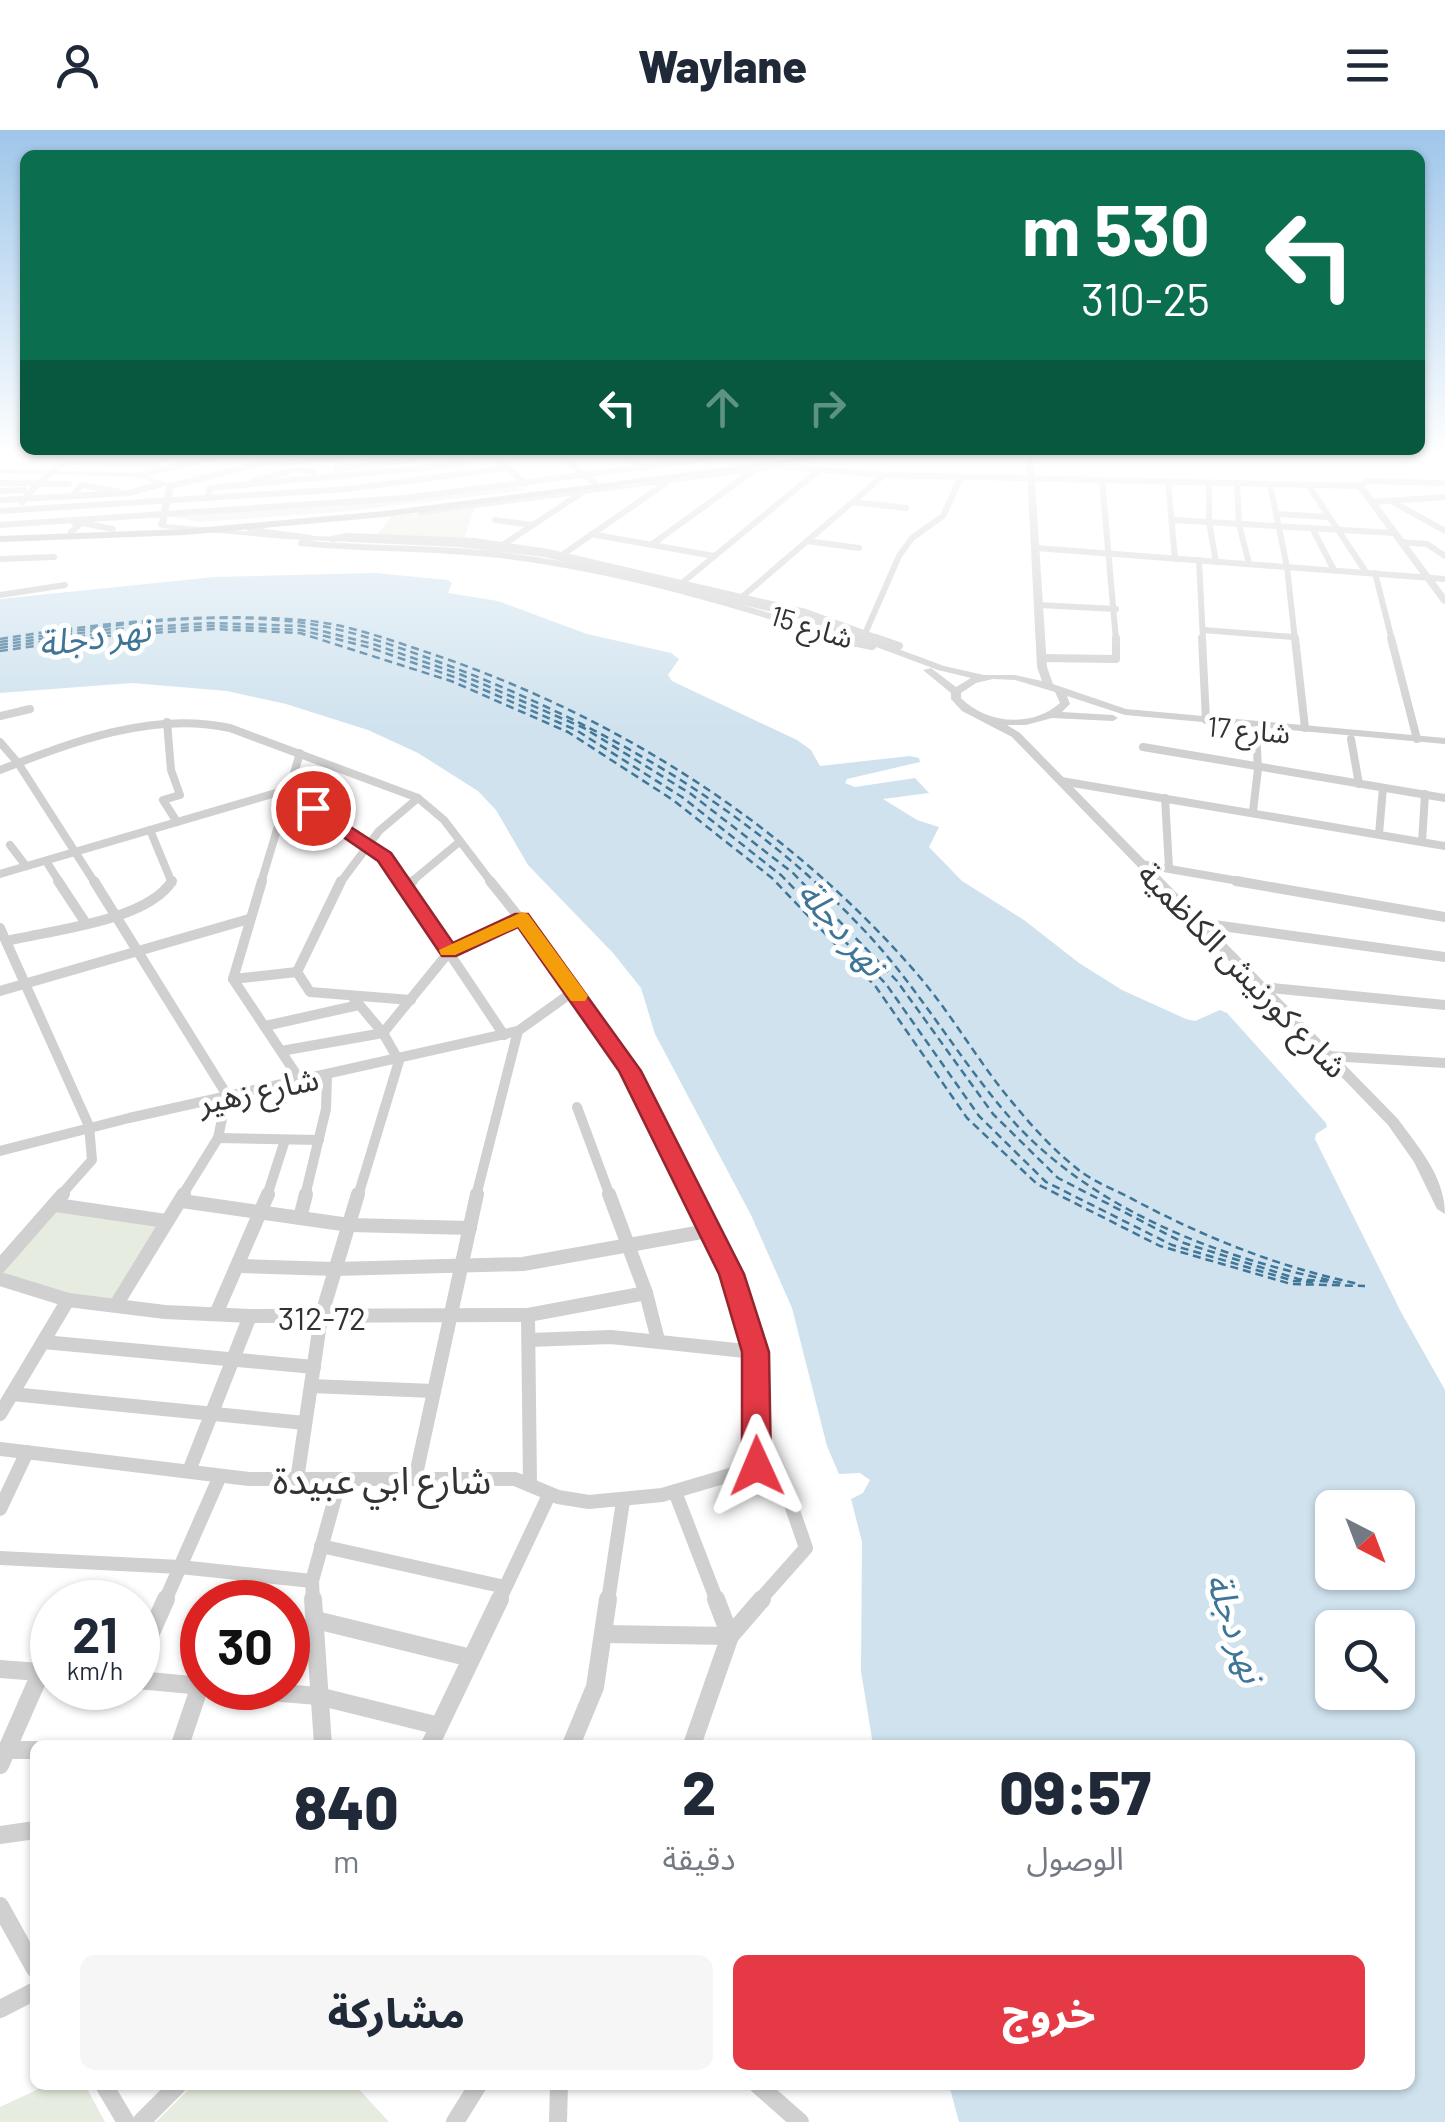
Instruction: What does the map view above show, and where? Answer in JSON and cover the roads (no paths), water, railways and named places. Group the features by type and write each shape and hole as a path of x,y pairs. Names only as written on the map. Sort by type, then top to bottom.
{"street":[{"path":"11,544 27,557"},
{"path":"361,544 496,553 787,621 872,646"},
{"name":"شارع 15","path":"402,544 509,552 679,586 796,618 930,672 956,692 960,705 986,717"},
{"name":"شارع 15","path":"420,544 500,548 614,569 864,635 931,665 989,678 1022,678 1048,685"},
{"path":"504,544 562,554 679,586 742,596 900,646"},
{"path":"562,554 577,544"},
{"path":"645,544 714,556"},
{"path":"663,591 679,586 729,544"},
{"path":"742,596 804,544"},
{"path":"829,544 859,548"},
{"path":"864,635 908,544"},
{"path":"1036,544 1041,658 1048,685"},
{"path":"956,692 1030,666 1041,658 1108,662 1116,658 1110,544"},
{"path":"1174,544 1175,558"},
{"path":"1213,544 1216,562"},
{"path":"1244,544 1249,564"},
{"path":"1283,544 1305,728"},
{"path":"1320,544 1334,570"},
{"path":"1348,544 1370,573 1417,739"},
{"path":"1403,544 1445,601"},
{"path":"1036,548 1445,578"},
{"path":"0,559 54,557"},
{"path":"1199,560 1206,720"},
{"path":"0,595 65,585"},
{"path":"1038,605 1116,609"},
{"path":"1203,630 1294,637"},
{"name":"شارع 17","path":"1048,685 1125,712 1445,744"},
{"path":"1025,744 1025,732 1065,704 1060,692"},
{"path":"0,716 30,708"},
{"name":"شارع 17","path":"986,717 1046,717 1445,744"},
{"name":"شارع كورنيش الكاظمية","path":"986,717 1025,744 1393,1122 1421,1162 1445,1208"},
{"path":"167,722 170,770 180,794 163,800 177,822"},
{"path":"0,770 167,722 220,726 418,798 447,821 458,843 522,918 630,1071 713,1230 732,1274 756,1352 757,1466 788,1496 806,1548 802,1558 778,1578 730,1636 694,1740"},
{"path":"1252,811 1258,769 1256,730"},
{"path":"1351,738 1359,784"},
{"path":"0,742 18,762 76,852 227,1095 218,1138 116,1306"},
{"path":"1143,748 1445,798"},
{"path":"232,979 300,753"},
{"path":"1061,781 1445,846"},
{"path":"1380,834 1383,788"},
{"path":"0,874 286,790"},
{"path":"286,790 385,857 449,952 511,1033"},
{"path":"1422,842 1424,794"},
{"path":"297,972 315,923 367,846 394,812 418,798"},
{"path":"1165,798 1169,868"},
{"path":"7,941 115,914 164,896 173,882 150,830"},
{"path":"406,886 458,843"},
{"path":"10,844 26,866"},
{"path":"46,861 85,922"},
{"path":"1141,864 1445,917"},
{"path":"281,1051 383,1032 449,952 522,918"},
{"path":"0,991 249,919"},
{"path":"1200,924 1445,957"},
{"path":"0,928 90,1126 92,1160 0,1266"},
{"path":"232,979 297,972"},
{"path":"297,972 310,992 355,1001 412,1000"},
{"path":"232,979 300,1080"},
{"path":"1261,986 1445,1005"},
{"path":"414,1480 511,1033 574,991"},
{"path":"264,1026 355,1001"},
{"path":"297,1480 321,1317 399,1061 383,1032 355,1001"},
{"name":"شارع زهير","path":"0,1151 90,1126 399,1061 511,1033"},
{"path":"1329,1056 1445,1063"},
{"path":"300,1218 319,1140 327,1075"},
{"path":"576,1107 646,1293 658,1340"},
{"path":"218,1138 319,1140"},
{"path":"216,1314 262,1214 286,1140"},
{"path":"182,1201 348,1225 470,1228"},
{"path":"56,1205 166,1221"},
{"path":"239,1266 335,1269 523,1264 713,1230"},
{"name":"312-72","path":"0,1279 68,1300 250,1316 528,1315 646,1293"},
{"path":"0,1414 68,1300"},
{"path":"528,1315 530,1485"},
{"path":"189,1472 250,1316"},
{"path":"529,1340 611,1337 756,1352"},
{"path":"44,1342 314,1367"},
{"path":"311,1386 432,1391"},
{"path":"12,1394 305,1423"},
{"name":"شارع ابي عبيدة","path":"0,1449 220,1476 297,1480 506,1478 549,1495 591,1502 675,1492 757,1466"},
{"path":"0,1508 27,1452"},
{"path":"160,1612 220,1476"},
{"path":"322,1740 312,1581 340,1480"},
{"path":"675,1492 730,1636"},
{"path":"432,1740 549,1495"},
{"path":"573,1740 595,1686 623,1501"},
{"path":"321,1546 505,1587"},
{"path":"0,1558 180,1567 312,1581"},
{"path":"316,1620 472,1658"},
{"path":"605,1634 730,1636"},
{"path":"0,1668 30,1671"},
{"path":"310,1695 439,1726"},
{"path":"2,1755 30,1703"},
{"path":"182,1740 193,1710"},
{"path":"2,1755 30,1751"},
{"path":"0,1835 30,1831"},
{"path":"0,1906 30,1960"},
{"path":"0,2009 30,1994"},
{"path":"107,2090 126,2122"},
{"path":"141,2122 173,2090"},
{"path":"456,2122 475,2090"},
{"path":"558,2090 558,2122"},
{"path":"764,2090 800,2122"}],"water":[{"name":"نهر دجلة","path":"375,573 448,580 452,583 448,593 498,601 587,634 671,653 679,659 668,675 672,681 797,740 811,750 820,766 919,758 920,762 847,779 845,783 855,787 915,778 929,793 883,799 917,820 939,827 929,847 962,881 1122,990 1195,1021 1220,1010 1227,1013 1326,1123 1327,1127 1315,1139 1401,1312 1445,1390 1445,2122 959,2122 950,2090 1415,2090 1415,1740 872,1740 861,1671 862,1542 851,1499 863,1493 870,1480 860,1473 839,1474 827,1446 792,1308 751,1215 655,1034 641,988 613,953 528,865 496,810 478,791 418,753 368,730 286,704 227,691 132,683 0,693 0,599 214,577"}]}
